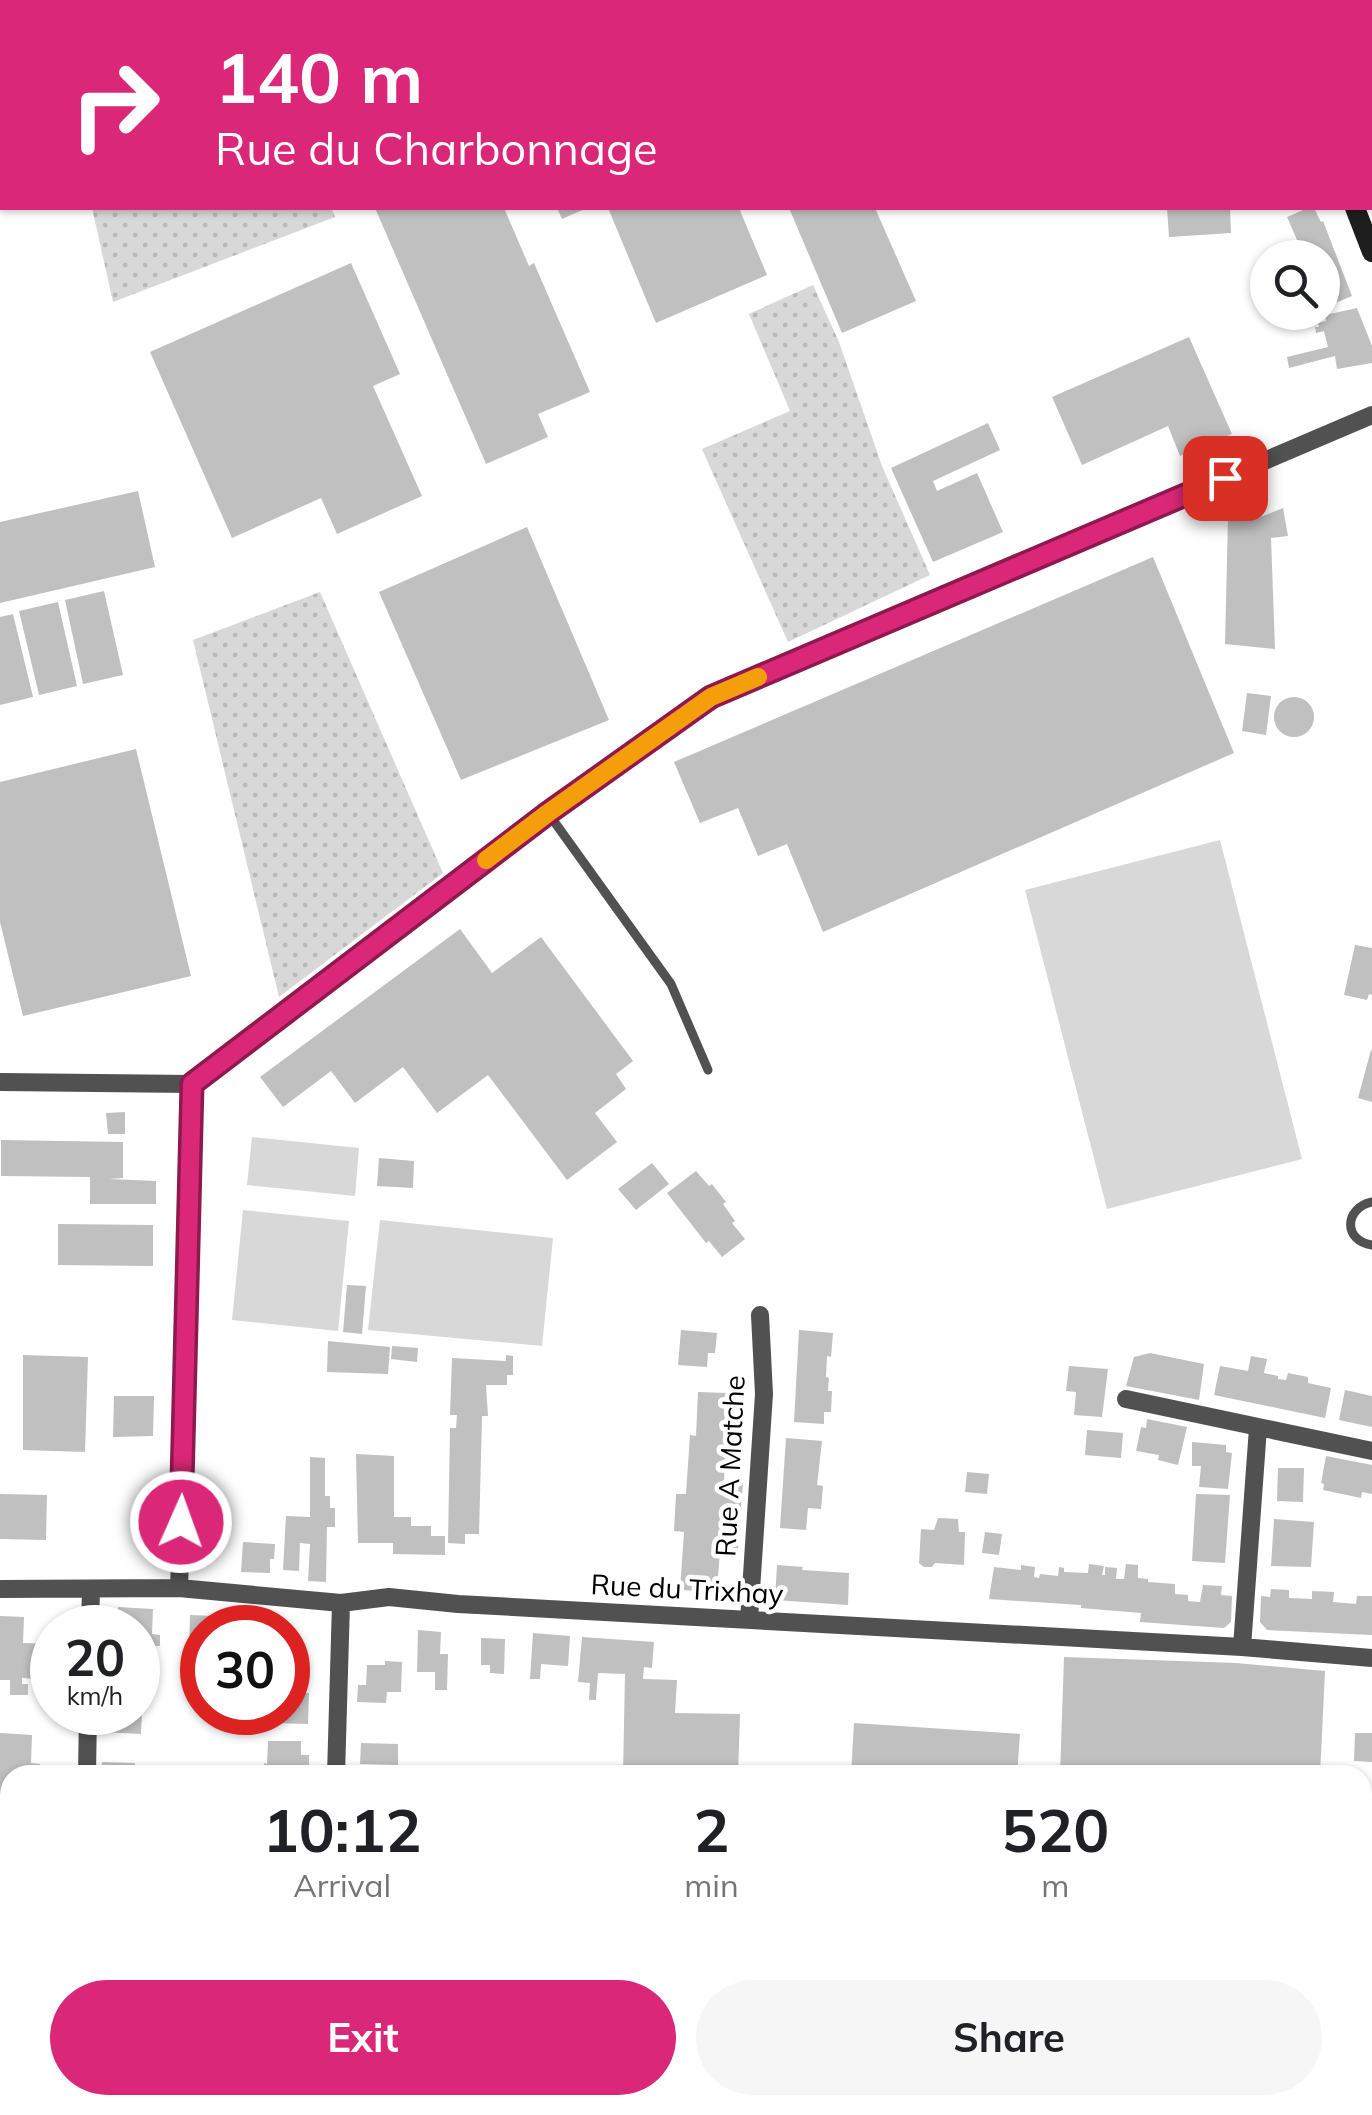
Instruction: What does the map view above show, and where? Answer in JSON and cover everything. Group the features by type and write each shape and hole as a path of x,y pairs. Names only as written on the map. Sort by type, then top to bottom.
{"main road":[{"path":"1356,210 1372,252"}],"street":[{"path":"0,1082 192,1084 548,813 711,697 1372,415"},
{"path":"179,1588 192,1084"},
{"name":"Rue A Matche","path":"749,1620 764,1394 760,1315"},
{"path":"1126,1399 1372,1451"},
{"path":"1242,1648 1258,1428"},
{"name":"Rue du Trixhay","path":"0,1589 179,1588 341,1603 390,1597 1372,1658"},
{"path":"91,1589 91,1605"},
{"path":"336,1765 341,1603"},
{"path":"86,1765 87,1735"}],"lane":[{"path":"548,813 671,984 708,1070"},
{"path":"1372,1202 1360,1205 1350,1225 1355,1237 1372,1245"}],"shaded area":[{"path":"92,210 332,210 335,217 113,302"},
{"path":"813,285 839,342 882,466 930,575 788,642 702,449 790,411 749,314"},
{"path":"320,592 443,873 279,997 193,640"},
{"path":"1220,840 1302,1159 1107,1209 1025,890"},
{"path":"252,1137 359,1148 355,1196 247,1185"},
{"path":"243,1210 349,1221 338,1331 232,1320"},
{"path":"380,1220 553,1238 542,1346 368,1330"}],"building":[{"path":"376,210 505,210 529,266 534,263 590,392 538,414 548,437 486,464"},
{"path":"558,210 582,210 562,219"},
{"path":"609,210 740,210 767,275 656,323"},
{"path":"790,210 876,210 916,301 842,333"},
{"path":"1167,210 1230,210 1231,233 1169,237"},
{"path":"1315,210 1330,240 1297,240 1287,217"},
{"path":"351,263 400,374 373,386 422,496 337,534 321,498 232,538 150,352"},
{"path":"1340,265 1352,296 1340,301"},
{"path":"1357,308 1372,346 1372,363 1337,369 1335,356 1289,368 1287,357 1328,347 1324,331 1316,330 1340,330 1340,312"},
{"path":"1189,337 1232,434 1180,456 1168,426 1082,465 1052,397"},
{"path":"988,423 1000,450 933,481 937,491 977,473 1003,532 933,562 891,468"},
{"path":"138,491 155,567 0,603 0,522"},
{"path":"1283,508 1288,536 1271,538 1275,649 1225,644 1228,517 1258,518"},
{"path":"527,527 609,720 461,780 379,592"},
{"path":"1153,557 1234,753 823,932 787,844 758,856 738,808 700,823 674,762"},
{"path":"104,591 123,675 83,684 65,600"},
{"path":"58,602 77,686 39,695 19,611"},
{"path":"13,614 33,697 0,705 0,617"},
{"path":"1247,693 1271,696 1266,735 1242,731"},
{"path":"1294,697 1308,703 1314,717 1308,731 1294,737 1280,731 1274,717 1280,703"},
{"path":"136,749 191,976 23,1016 0,922 0,782"},
{"path":"460,929 492,973 541,937 633,1061 616,1074 626,1089 595,1113 617,1142 567,1180 488,1075 437,1113 403,1067 355,1103 331,1071 283,1107 260,1077"},
{"path":"1355,945 1372,948 1372,995 1367,1000 1344,995"},
{"path":"1372,1051 1372,1102 1358,1098"},
{"path":"125,1112 125,1134 108,1134 106,1113"},
{"path":"1,1140 123,1142 123,1178 109,1179 156,1181 156,1204 90,1204 90,1177 1,1176"},
{"path":"379,1158 414,1161 413,1188 377,1186"},
{"path":"652,1163 669,1184 636,1210 618,1189"},
{"path":"696,1171 726,1202 723,1204 735,1221 732,1223 745,1239 722,1257 709,1241 706,1243 667,1193"},
{"path":"58,1224 153,1225 153,1266 58,1265"},
{"path":"347,1285 366,1286 362,1334 343,1332"},
{"path":"681,1330 717,1333 715,1353 708,1353 707,1367 678,1365"},
{"path":"799,1330 833,1333 826,1377 828,1391 832,1391 831,1412 824,1412 824,1424 794,1422"},
{"path":"328,1341 390,1347 388,1374 327,1372"},
{"path":"392,1346 418,1348 417,1362 391,1359"},
{"path":"1150,1353 1204,1364 1199,1400 1126,1386 1134,1357"},
{"path":"23,1355 88,1357 85,1452 23,1450"},
{"path":"506,1355 513,1356 513,1375 507,1375 507,1385 486,1385 488,1416 482,1416 479,1534 465,1534 465,1544 448,1543 450,1428 456,1428 457,1415 450,1415 452,1358 506,1361"},
{"path":"1251,1356 1267,1359 1264,1373 1278,1379 1286,1380 1288,1373 1331,1388 1325,1418 1214,1395 1220,1366 1248,1371"},
{"path":"1069,1366 1108,1369 1102,1417 1074,1415 1076,1392 1066,1391"},
{"path":"1345,1390 1372,1396 1372,1427 1339,1420"},
{"path":"698,1392 728,1393 724,1481 743,1482 738,1549 720,1550 717,1592 680,1590 684,1532 674,1531 676,1494 686,1494 690,1435 696,1436"},
{"path":"114,1396 154,1396 153,1436 113,1437"},
{"path":"1147,1419 1187,1427 1178,1465 1158,1460 1159,1455 1136,1451 1141,1427 1146,1428"},
{"path":"1087,1430 1123,1433 1121,1458 1085,1455"},
{"path":"786,1438 822,1441 817,1485 823,1486 821,1509 808,1508 806,1530 780,1528"},
{"path":"1192,1442 1226,1445 1226,1452 1232,1453 1228,1489 1199,1487 1201,1466 1192,1466"},
{"path":"356,1454 394,1456 394,1517 411,1517 411,1526 431,1526 431,1536 445,1536 445,1555 393,1554 393,1543 358,1543"},
{"path":"1326,1456 1372,1465 1372,1494 1362,1492 1361,1498 1323,1490"},
{"path":"310,1457 325,1458 325,1496 330,1496 330,1508 335,1508 335,1527 327,1527 326,1582 308,1581 310,1544 300,1543 299,1571 283,1570 286,1516 310,1517"},
{"path":"1278,1468 1304,1468 1303,1502 1277,1501"},
{"path":"967,1472 989,1474 987,1494 965,1492"},
{"path":"0,1494 47,1495 46,1540 0,1539"},
{"path":"1196,1494 1230,1495 1225,1563 1192,1561"},
{"path":"938,1518 958,1519 959,1532 965,1532 964,1565 935,1563 924,1567 919,1563 921,1529 934,1530"},
{"path":"1274,1519 1314,1522 1311,1567 1271,1566"},
{"path":"985,1532 1002,1534 999,1555 982,1553"},
{"path":"243,1542 275,1544 270,1573 241,1572"},
{"path":"1089,1564 1104,1566 1102,1575 1105,1567 1117,1568 1116,1579 1124,1579 1126,1564 1138,1565 1138,1578 1175,1584 1175,1594 1188,1595 1188,1601 1200,1602 1203,1585 1222,1586 1221,1595 1232,1596 1231,1622 1224,1628 1140,1622 1141,1613 989,1599 994,1567 1035,1567 1034,1577 1039,1578 1040,1574 1058,1576 1059,1567 1064,1572 1088,1573"},
{"path":"777,1565 849,1573 848,1605 775,1600"},
{"path":"1271,1589 1289,1590 1289,1598 1312,1599 1312,1591 1334,1592 1333,1602 1356,1604 1357,1596 1372,1596 1372,1635 1267,1630 1260,1622 1261,1596 1270,1597"},
{"path":"0,1616 24,1617 23,1643 30,1643 30,1679 22,1678 22,1684 28,1684 28,1695 10,1695 10,1680 0,1680"},
{"path":"418,1630 441,1632 440,1654 448,1654 447,1690 435,1690 435,1672 417,1672"},
{"path":"533,1633 570,1636 568,1666 541,1664 540,1679 530,1679"},
{"path":"582,1637 654,1642 652,1668 644,1667 643,1679 677,1680 675,1713 740,1714 738,1765 623,1765 625,1674 598,1673 596,1700 589,1700 590,1683 578,1682"},
{"path":"481,1638 505,1639 504,1674 490,1673 490,1665 481,1665"},
{"path":"1064,1657 1236,1663 1325,1671 1320,1765 1060,1765"},
{"path":"385,1661 402,1662 401,1692 387,1692 386,1703 357,1702 358,1685 366,1685 367,1665 385,1665"},
{"path":"854,1723 1020,1734 1018,1765 852,1765"},
{"path":"0,1733 32,1735 31,1763 40,1765 0,1765"},
{"path":"1355,1733 1372,1733 1372,1762 1354,1761"},
{"path":"268,1741 301,1741 301,1755 309,1755 309,1765 264,1765 264,1763 267,1764"},
{"path":"361,1743 398,1744 398,1765 360,1764"},
{"path":"102,1762 135,1763 135,1765 102,1765"}],"slow traffic":[{"path":"486,860 711,697 758,677"}],"route":[{"path":"181,1522 192,1084 548,813 711,697 1225,478"}]}
